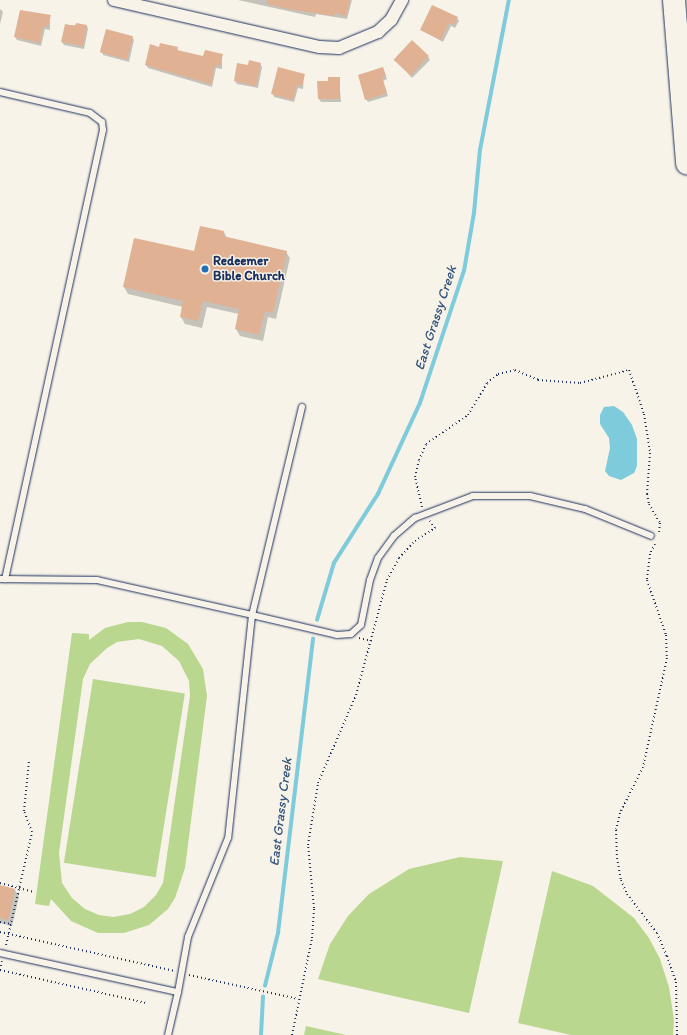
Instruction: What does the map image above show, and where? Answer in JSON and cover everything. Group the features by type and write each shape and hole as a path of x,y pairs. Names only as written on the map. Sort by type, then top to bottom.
{"highway":[{"path":"674,0 687,163"}],"street":[{"path":"114,0 313,45 339,48 378,32 391,20 402,0"}],"lane":[{"path":"0,92 90,113 102,122 103,130 3,579 97,580 337,635 351,634 361,625 370,580 378,558 394,536 415,518 473,496 530,496 585,509 651,536"},
{"path":"168,1035 188,937 228,838 252,615 302,407"},
{"path":"2,954 178,992"}],"path":[{"path":"292,1035 313,930 314,908 308,845 310,821 318,783 348,716 372,641 380,602 399,558 415,541 434,528 420,504 415,477 419,460 426,444 468,415 487,383 498,374 514,370 538,380 580,384 629,370 644,414 650,453 647,494 649,504 660,523 660,531 650,554 647,580 666,635 667,658 643,767 620,814 616,830 617,858 620,880 627,894 657,933 676,982 677,1035"},
{"path":"351,634 372,641"},
{"path":"29,761 24,811 32,832 11,924 2,954 0,970 146,1003"},
{"path":"0,883 33,892"},
{"path":"0,922 11,924"},
{"path":"0,932 298,999"}],"green space":[{"path":"128,622 142,622 166,628 188,644 203,669 207,696 185,868 175,898 168,909 149,925 124,933 98,933 71,921 51,899 49,906 35,904 72,633 89,634 89,640 105,628","holes":["139,639 162,646 179,661 189,681 190,696 163,883 156,895 144,907 130,914 113,917 99,915 85,909 72,898 62,883 59,853 83,679 90,664 107,648 117,642"]},
{"path":"93,679 185,694 156,877 64,863"},
{"path":"460,857 503,861 469,1013 318,979 330,944 348,916 369,894 409,869"},
{"path":"552,871 593,886 634,918 649,938 660,959 669,987 674,1020 673,1035 571,1035 518,1023"},
{"path":"306,1026 346,1035 304,1035"}],"water":[{"path":"614,406 623,412 632,425 637,439 637,466 634,473 621,480 609,476 605,471 610,448 609,438 600,424 600,415 604,407"}],"building":[{"path":"267,0 350,0 346,16 335,13 334,16 287,9 267,4"},
{"path":"432,5 458,17 454,25 449,23 441,40 420,30"},
{"path":"20,10 51,15 48,27 43,26 40,43 14,37"},
{"path":"76,23 87,25 83,46 61,42 65,24 75,26"},
{"path":"106,29 133,36 127,59 100,52"},
{"path":"412,40 429,56 410,75 394,60"},
{"path":"160,43 178,47 177,50 203,56 205,50 223,54 220,66 215,65 211,84 145,65 150,44 159,47"},
{"path":"249,60 261,63 256,86 234,81 237,63 248,65"},
{"path":"278,67 305,74 302,86 297,85 293,100 271,94"},
{"path":"383,67 386,76 382,77 387,93 365,100 358,75"},
{"path":"328,77 340,77 340,99 318,99 317,81 328,81"},
{"name":"Redeemer Bible Church","path":"200,226 224,231 223,236 287,251 273,313 265,311 259,335 235,329 239,309 203,301 198,321 180,317 183,301 123,287 134,238 194,251"},
{"path":"0,885 15,889 8,920 0,918"}],"waterway":[{"name":"East Grassy Creek","path":"317,620 334,563 378,494 420,403 464,271 474,213 480,150 509,0"},
{"name":"East Grassy Creek","path":"265,986 278,933 313,639"},
{"name":"East Grassy Creek","path":"261,1035 263,997"}],"place":[{"name":"Redeemer Bible Church","path":"205,269"}]}
